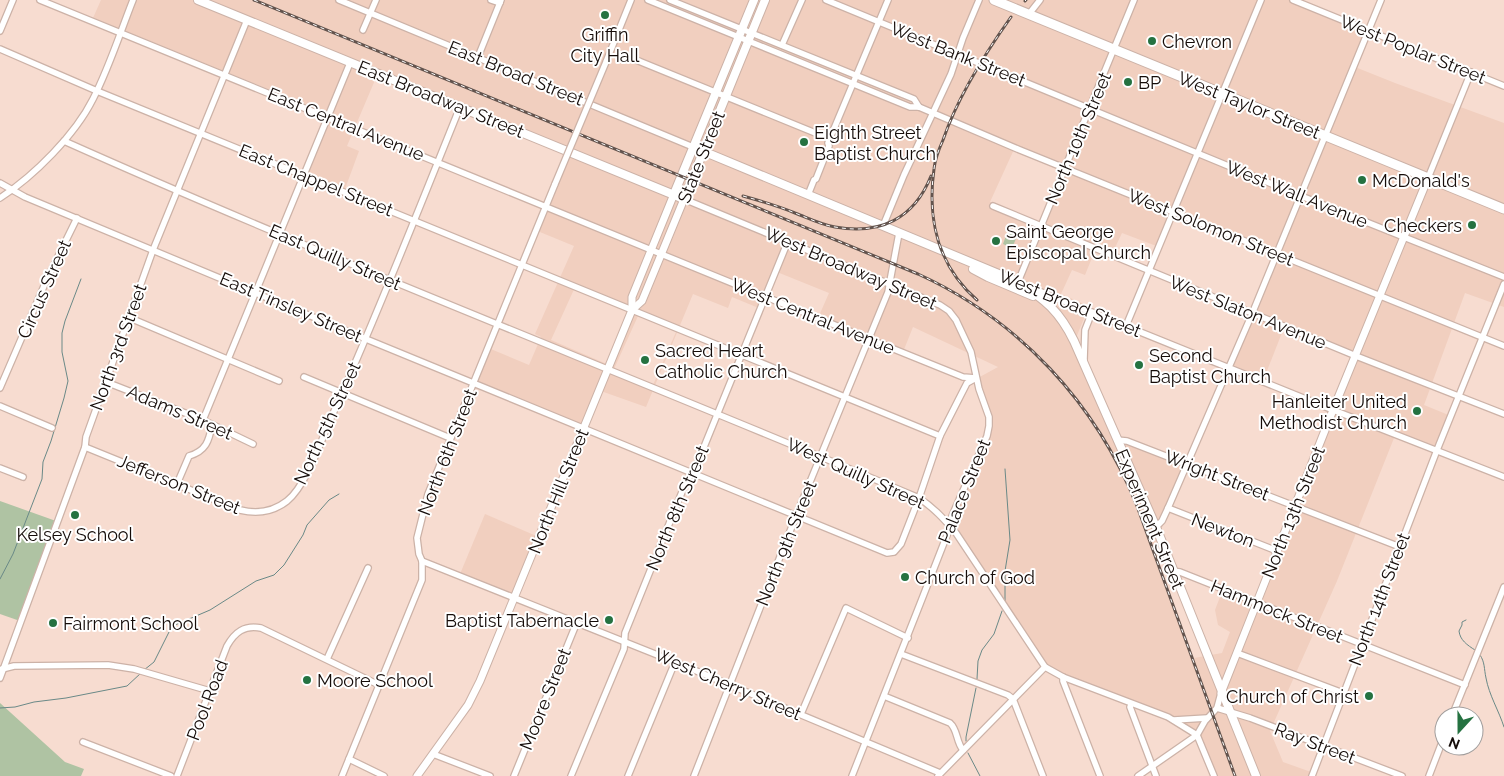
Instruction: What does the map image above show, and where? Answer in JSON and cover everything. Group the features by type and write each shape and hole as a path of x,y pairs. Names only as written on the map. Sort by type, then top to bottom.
{"main road":[{"name":"East Broadway Street","path":"198,0 684,198"},
{"path":"674,194 754,0"},
{"name":"State Street","path":"684,198 765,0"},
{"name":"West Taylor Street","path":"994,0 1007,2 1029,14 1114,50 1504,209"},
{"name":"West Broad Street","path":"694,147 1018,282"},
{"path":"946,253 988,277 1047,302"},
{"name":"Experiment Street","path":"1018,282 1047,302 1062,319 1074,341 1156,527 1228,711 1256,776"}],"street":[{"path":"0,30 13,0"},
{"name":"East Central Avenue","path":"40,0 651,249"},
{"path":"0,198 29,176 64,141 81,119 97,90 134,0"},
{"name":"East Broad Street","path":"339,0 694,147"},
{"path":"363,30 376,0"},
{"path":"478,57 500,2 491,0"},
{"name":"North 6th Street","path":"342,776 422,580 422,562 417,538 428,494 631,0"},
{"name":"West Solomon Street","path":"648,0 910,107 919,107 1504,346"},
{"name":"West Solomon Street","path":"670,0 914,99 919,107"},
{"path":"782,45 802,0"},
{"name":"West Bank Street","path":"826,0 1090,108"},
{"path":"808,194 830,146 829,141 888,0"},
{"path":"883,226 904,175 951,74 963,38 979,0"},
{"path":"1029,14 1040,0"},
{"name":"North 10th Street","path":"1018,282 1134,0"},
{"path":"1126,326 1261,0"},
{"name":"West Poplar Street","path":"1294,0 1504,86"},
{"path":"1156,527 1162,521 1168,508 1252,314 1381,0"},
{"name":"North 3rd Street","path":"0,678 85,447 86,436 153,250 247,20"},
{"name":"East Chappel Street","path":"0,49 940,436"},
{"path":"624,55 726,96 829,141"},
{"path":"203,420 350,63"},
{"path":"1428,178 1471,72"},
{"name":"North 5th Street","path":"274,509 287,501 303,480 366,339 460,107"},
{"name":"West Wall Avenue","path":"1090,108 1504,278"},
{"name":"East Quilly Street","path":"64,141 176,191 608,369"},
{"name":"North 13th Street","path":"1217,708 1221,693 1333,410 1428,178"},
{"name":"East Tinsley Street","path":"0,183 12,190 153,250 878,550 894,552 901,544 919,498"},
{"name":"North Hill Street","path":"417,776 468,705 480,680 632,310 632,297 674,194"},
{"name":"West Broadway Street","path":"684,198 890,284 949,311 956,320 971,352 976,378"},
{"name":"State Street","path":"632,310 642,301 684,198"},
{"name":"West Slaton Avenue","path":"993,206 1252,314 1504,414"},
{"name":"Circus Street","path":"0,388 47,278 77,218"},
{"name":"North 9th Street","path":"694,776 796,516 888,292 899,233"},
{"name":"North 8th Street","path":"571,776 624,649 625,633 686,482 742,356 788,241"},
{"name":"West Central Avenue","path":"651,249 963,377 976,378"},
{"name":"West Broad Street","path":"1018,282 1504,477"},
{"name":"North 14th Street","path":"1312,776 1437,450 1504,284"},
{"path":"1084,364 1085,330 1092,312"},
{"path":"130,318 279,381"},
{"path":"1074,341 1085,330"},
{"name":"West Quilly Street","path":"608,369 821,456 919,498 932,506 949,525 1045,667 1063,677 1173,720 1197,736"},
{"path":"304,377 450,438"},
{"path":"919,498 940,436 967,383 976,378"},
{"name":"Palace Street","path":"852,776 908,638 952,516 987,436 989,417 976,378"},
{"name":"Adams Street","path":"106,382 203,420 253,444"},
{"path":"0,406 52,428"},
{"path":"177,484 189,456 204,449 208,443 212,425"},
{"name":"Wright Street","path":"1117,440 1127,441 1296,505 1400,547"},
{"name":"Jefferson Street","path":"85,447 240,510 251,512 274,509"},
{"path":"0,468 23,477"},
{"name":"Newton","path":"1168,508 1277,551"},
{"name":"West Cherry Street","path":"422,562 730,684 939,775"},
{"path":"368,568 327,659 379,685"},
{"name":"Hammock Street","path":"1172,571 1180,572 1465,685"},
{"path":"1456,706 1504,586"},
{"path":"801,714 846,608 908,638"},
{"name":"Moore Street","path":"514,776 577,622"},
{"name":"Pool Road","path":"177,776 227,646 233,636 243,628 252,626 261,628 327,659"},
{"path":"1237,653 1343,693"},
{"path":"901,654 1014,699 1044,776"},
{"path":"628,776 675,662"},
{"path":"2,669 14,666 108,665 134,668 210,691"},
{"path":"939,775 1045,667"},
{"path":"1063,677 1100,776"},
{"path":"884,696 950,723 954,726 960,747 963,750"},
{"path":"1131,704 1130,707 1156,776"},
{"path":"1138,776 1197,736 1207,718 1217,708 1228,711"},
{"name":"Ray Street","path":"1228,711 1402,776"},
{"name":"West Quilly Street","path":"1173,720 1207,718"},
{"path":"1197,736 1214,776"},
{"path":"83,742 170,776"},
{"path":"433,754 490,776"},
{"path":"1429,776 1437,756"},
{"path":"349,759 384,776"}],"shaded area":[{"path":"101,0 1292,0 1367,32 1355,67 1504,123 1504,307 1465,293 1424,405 1451,416 1438,450 1396,433 1337,581 1270,731 1283,762 1311,772 1310,776 1216,776 1198,734 1170,720 1046,668 952,526 990,428 976,379 998,367 913,327 903,352 818,318 829,293 777,272 761,309 732,297 728,308 693,294 646,407 598,390 583,427 472,381 486,347 529,365 541,337 535,334 574,246 535,230 568,151 378,73 347,146 359,151 345,189 303,172 327,113 93,18","holes":["1016,145 1067,166 1042,225 990,202","1173,211 1277,251 1230,367 1263,381 1285,325 1357,355 1257,601 1223,589 1215,610 1218,625 1230,632 1222,653 1194,658 1155,560 1157,540 1188,464 1115,436 1086,358 1076,338 1089,306 1061,294 1072,270 1085,275 1096,248 1112,254 1122,233 1159,247","576,285 634,311 609,365 551,340","638,316 676,332 653,385 614,369"]},
{"path":"485,514 541,538 518,597 460,574"}],"green space":[{"path":"1013,232 1018,234 1012,248 1003,244 1007,233 1012,234"},
{"path":"0,501 56,521 20,621 0,614"},
{"path":"0,703 65,762 84,769 81,776 0,776"}],"waterway":[{"path":"0,579 13,554 42,479 43,462 64,398 68,381 62,352 62,333 81,279"},
{"path":"1005,469 1010,540 1005,571 1005,601"},
{"path":"144,670 154,662 169,632 175,625 210,610 256,581 274,575 284,565 303,535 307,525 329,500 339,494"},
{"path":"977,679 978,661 982,650 994,634 1002,611"},
{"path":"1466,620 1462,622 1459,631 1464,642 1475,650"},
{"path":"1480,655 1484,663 1489,691 1504,727"},
{"path":"0,708 15,707 127,686 141,673"},
{"path":"966,741 976,688"},
{"path":"968,753 980,776"}],"railway":[{"path":"254,0 918,274 955,293 989,315 1021,340 1076,399 1100,433 1120,468 1137,506 1235,776"},
{"path":"977,300 953,272 944,257 938,240 932,206 934,169 949,124 964,92 991,46 1011,17"},
{"path":"743,196 830,226 851,229 867,228 881,226 894,221 905,213 924,191 931,176"}],"place":[{"name":"Griffin City Hall","path":"605,15"},
{"name":"Chevron","path":"1152,41"},
{"name":"BP","path":"1128,82"},
{"name":"Eighth Street Baptist Church","path":"804,142"},
{"name":"McDonald's","path":"1362,180"},
{"name":"Checkers","path":"1472,225"},
{"name":"Saint George Episcopal Church","path":"996,241"},
{"name":"Sacred Heart Catholic Church","path":"645,360"},
{"name":"Second Baptist Church","path":"1139,365"},
{"name":"Hanleiter United Methodist Church","path":"1417,411"},
{"name":"Kelsey School","path":"75,515"},
{"name":"Church of God","path":"905,577"},
{"name":"Baptist Tabernacle","path":"609,620"},
{"name":"Fairmont School","path":"53,623"},
{"name":"Moore School","path":"307,680"},
{"name":"Church of Christ","path":"1369,696"}]}
